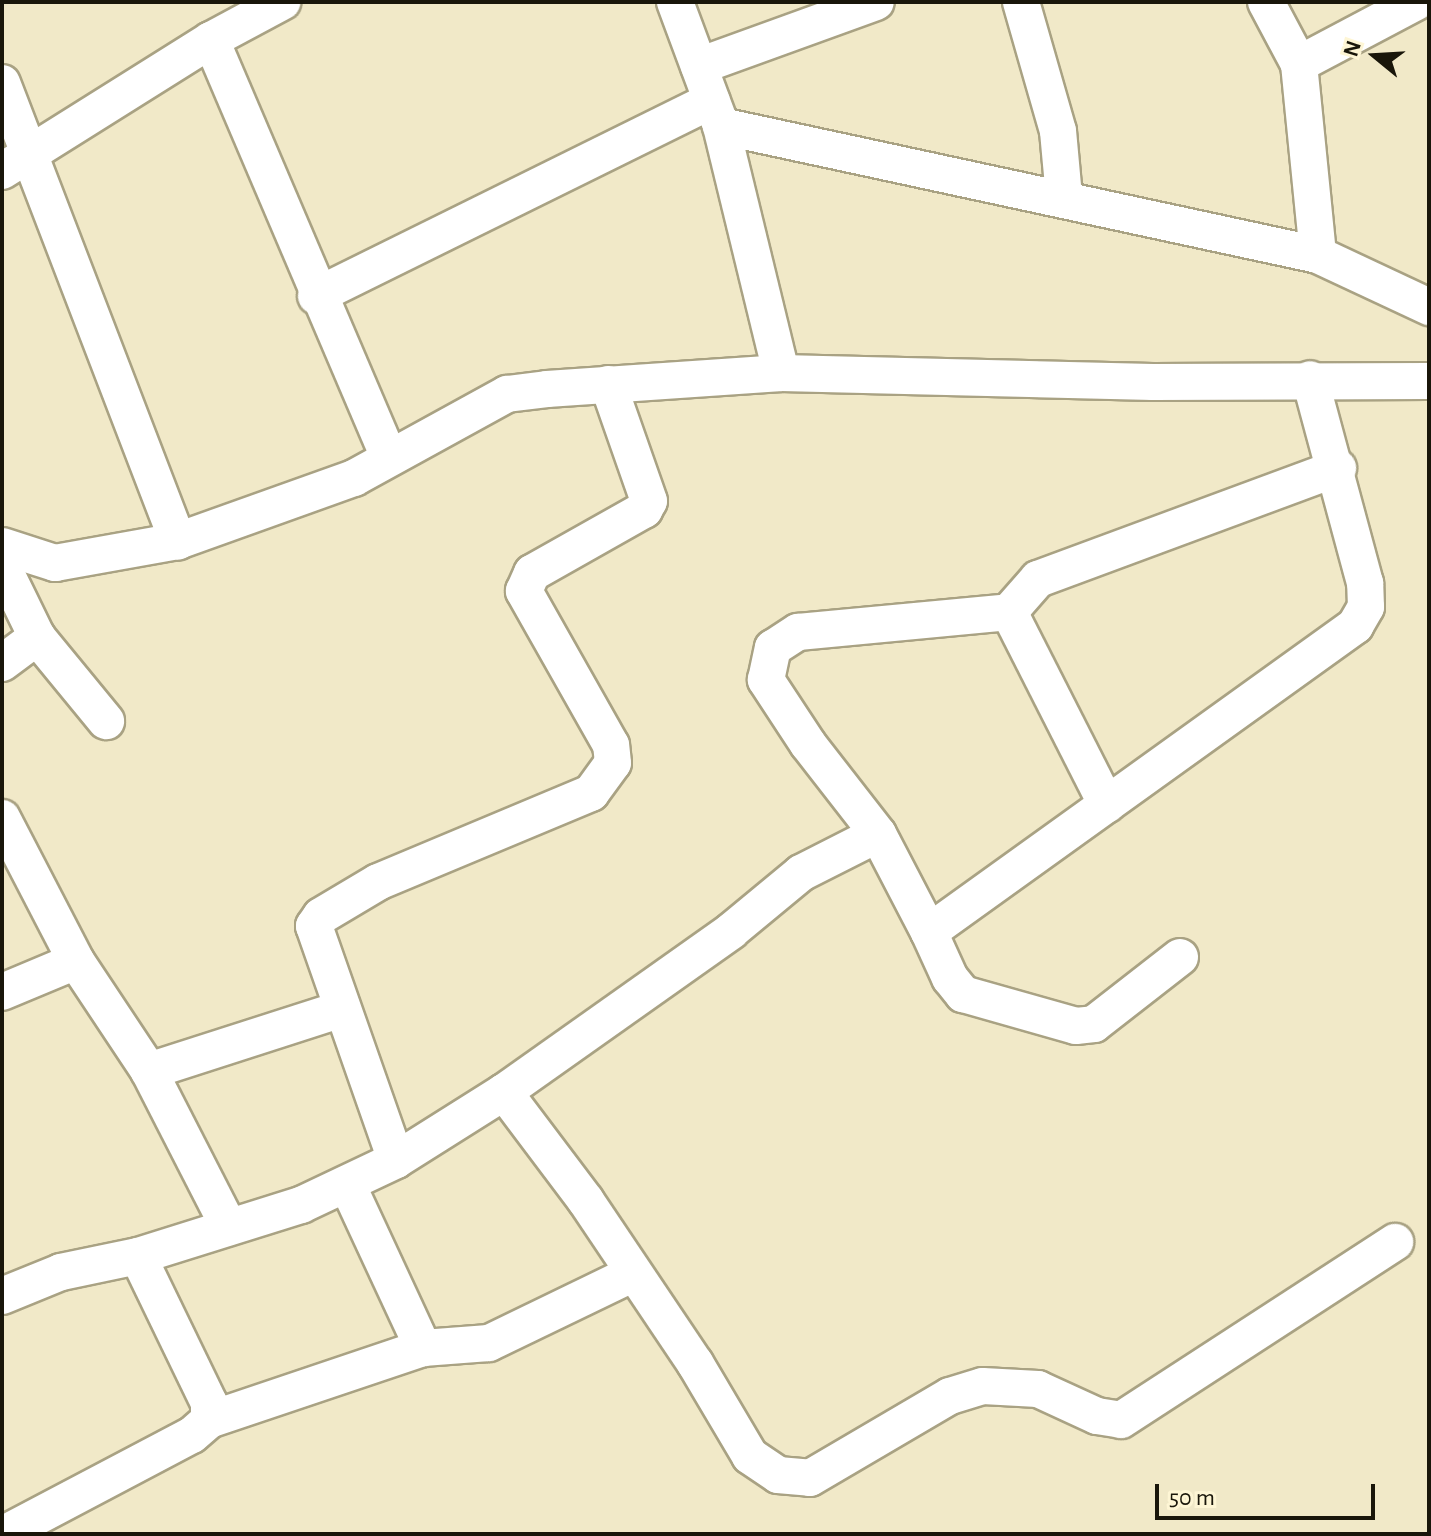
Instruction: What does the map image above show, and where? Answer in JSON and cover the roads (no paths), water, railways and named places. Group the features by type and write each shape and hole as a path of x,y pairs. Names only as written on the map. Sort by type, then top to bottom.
{"street":[{"path":"16,163 211,40 282,2"},
{"path":"675,2 716,113 781,373"},
{"path":"699,66 876,2"},
{"path":"1021,2 1058,131 1064,197"},
{"path":"1266,2 1299,64 1318,255"},
{"path":"1299,64 1416,2"},
{"path":"211,40 266,160 316,296 389,458"},
{"path":"2,83 16,163 178,541"},
{"path":"316,296 716,113 1318,255 1429,307"},
{"path":"2,546 55,563 178,541 285,506 389,458 507,394 781,373 1153,382 1310,379 1429,381"},
{"path":"929,932 1362,618 1365,583 1338,468 1310,379"},
{"path":"396,1160 315,940 314,926 321,916 378,882 591,793 613,763 611,745 524,591 532,573 644,510 649,501 608,384"},
{"path":"1180,957 1094,1024 1076,1026 963,994 950,978 878,834 816,755 766,680 773,648 798,632 1009,612 1038,579 1338,468"},
{"path":"2,565 37,637 106,721"},
{"path":"1009,612 1107,805"},
{"path":"2,663 37,637"},
{"path":"2,818 76,961 149,1071 229,1227"},
{"path":"2,1296 61,1272 138,1256 301,1205 396,1160 504,1092 731,931 801,873 878,834"},
{"path":"2,992 76,961"},
{"path":"149,1071 342,1009"},
{"path":"504,1092 586,1201 632,1274 695,1363 750,1456 778,1475 810,1478 950,1396 983,1386 1038,1389 1097,1416 1121,1420 1395,1242"},
{"path":"347,1184 423,1348"},
{"path":"138,1256 209,1403 209,1420"},
{"path":"4,1534 192,1435 209,1420 423,1348 489,1343 632,1274"}]}
